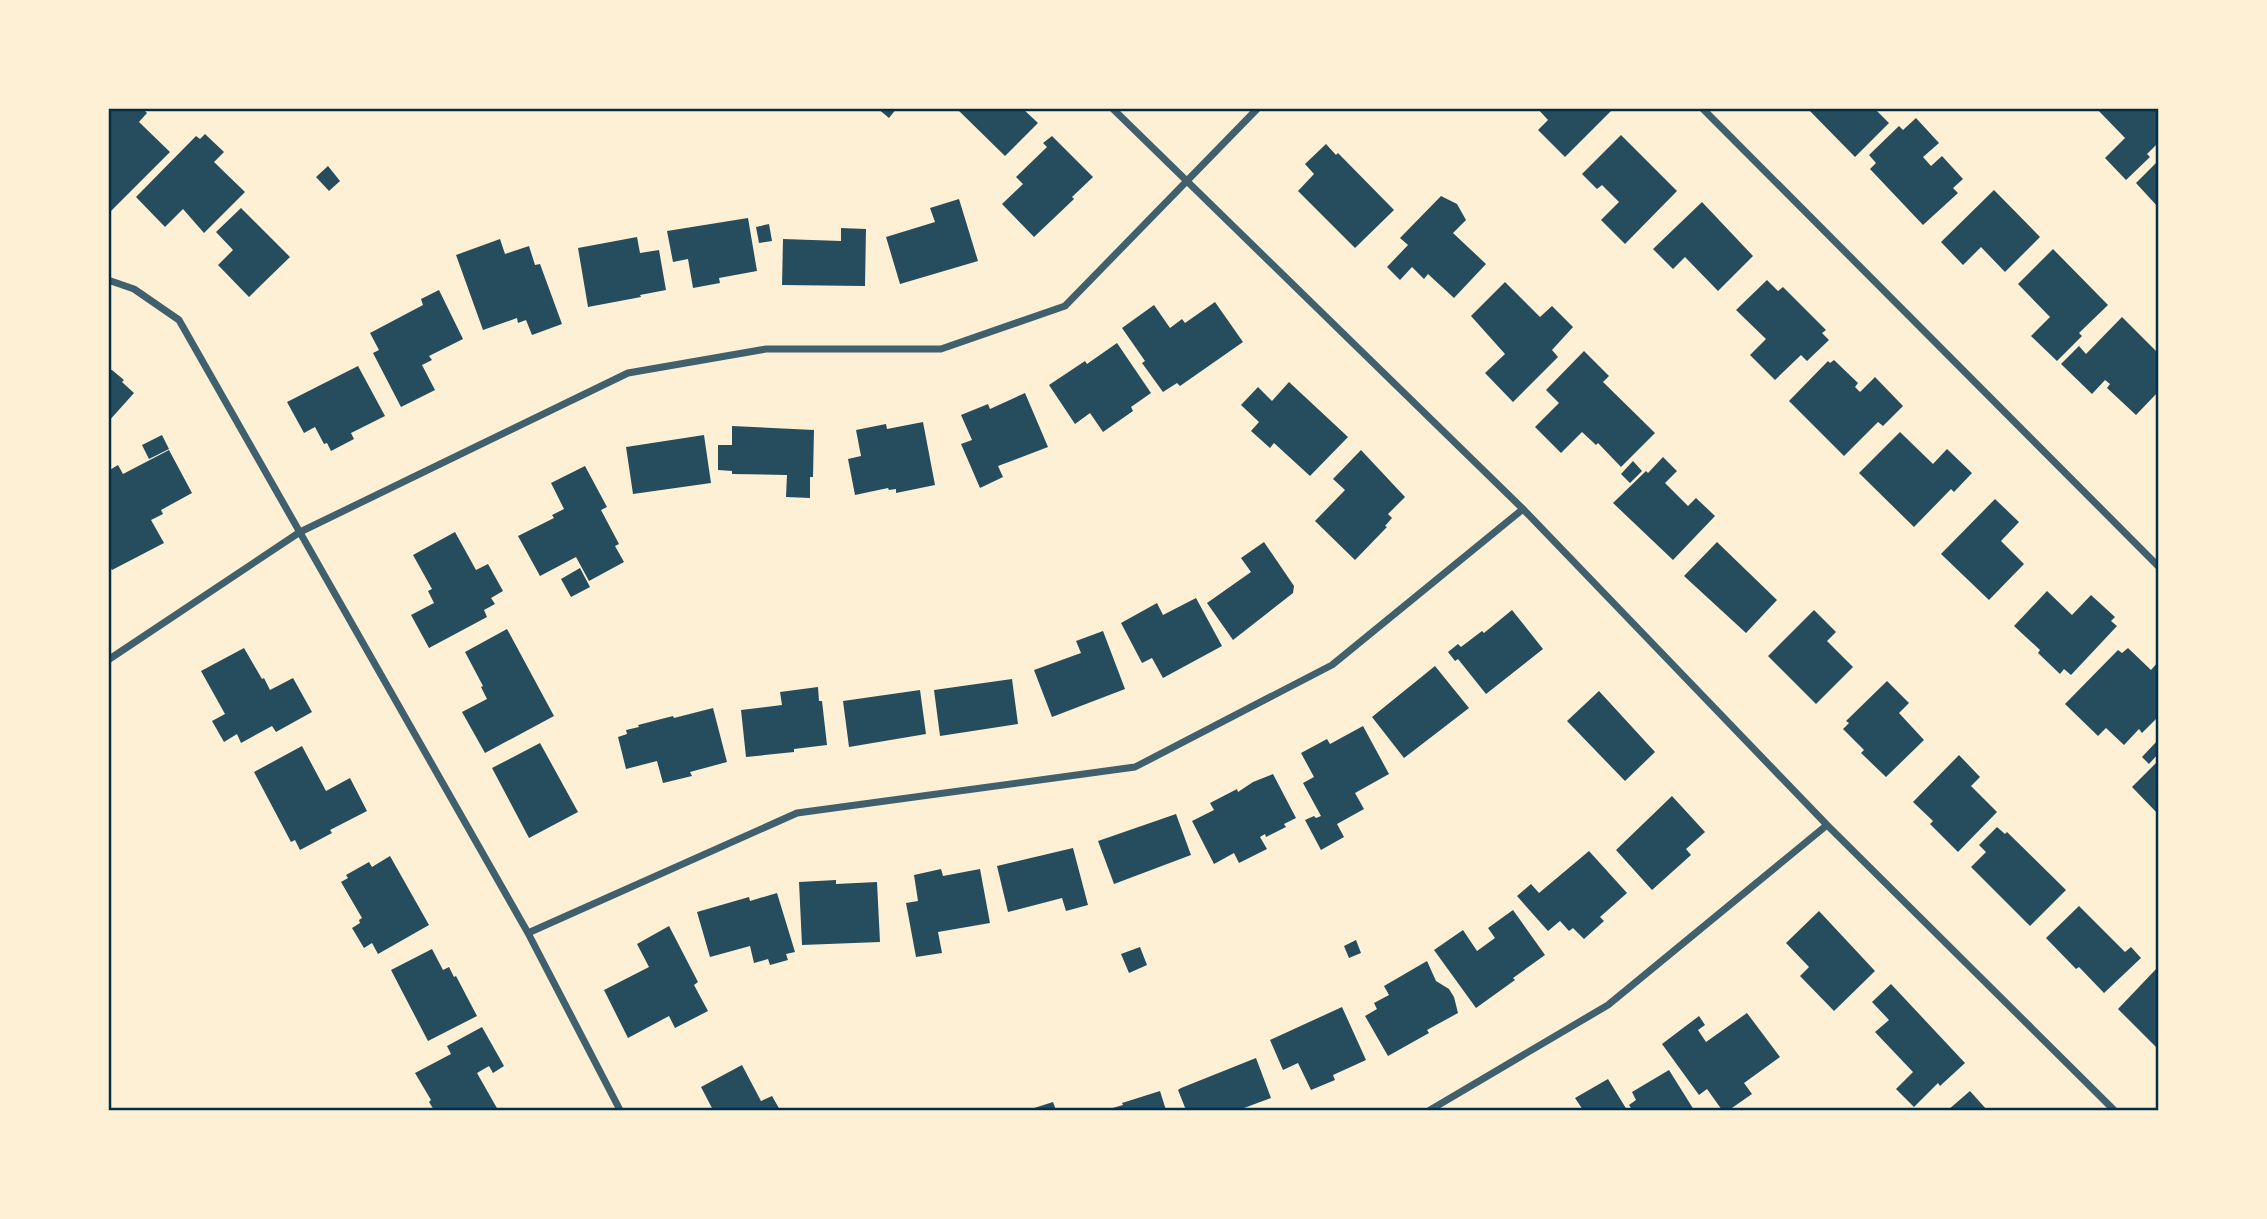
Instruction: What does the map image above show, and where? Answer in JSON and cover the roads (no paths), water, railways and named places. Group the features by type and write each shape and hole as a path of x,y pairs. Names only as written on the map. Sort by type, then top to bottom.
{"street":[{"path":"1112,108 1523,509 1827,825 2114,1111"},
{"path":"108,660 300,532 628,373 766,349 941,349 1065,306 1258,108"},
{"path":"1702,108 2158,566"},
{"path":"108,280 134,289 179,320 528,933 620,1111"},
{"path":"528,933 797,813 1135,767 1332,665 1523,509"},
{"path":"1430,1111 1608,1005 1827,825"}]}
